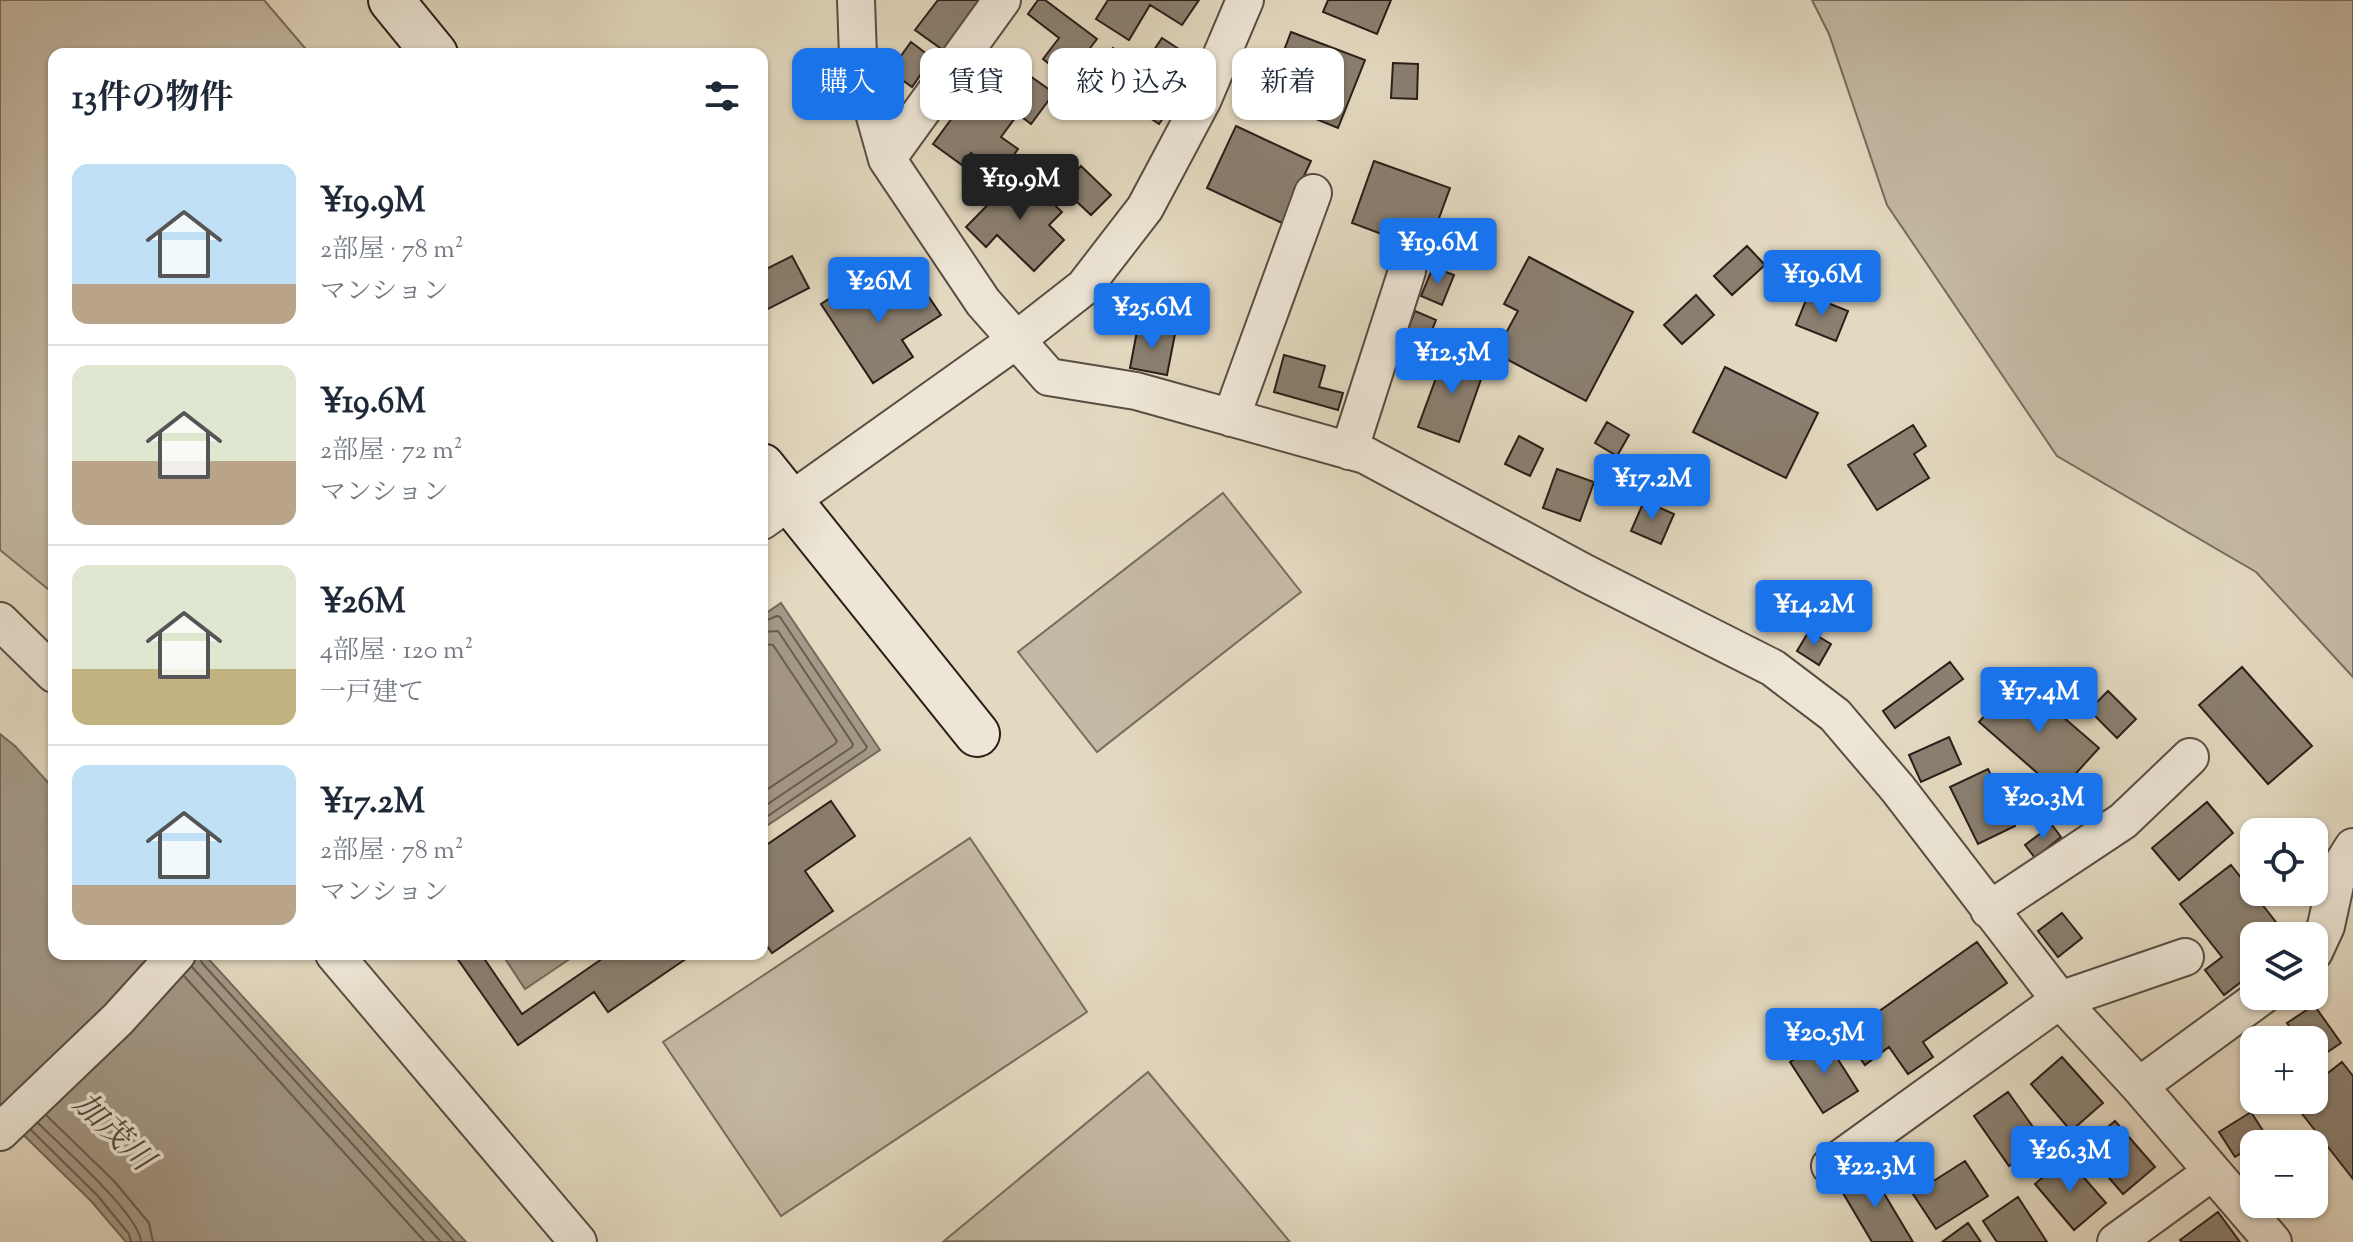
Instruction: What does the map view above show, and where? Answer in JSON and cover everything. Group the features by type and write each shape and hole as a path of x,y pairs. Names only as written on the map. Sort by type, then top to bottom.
{"street":[{"path":"391,0 430,48"},
{"path":"856,0 858,56 887,159 983,302 1049,377 1136,391 1365,455 1585,573 1773,668 1835,715 1898,789 2060,1000 2139,1086 2273,1242"},
{"path":"887,159 1002,0"},
{"path":"776,511 1015,341 1084,287 1145,208 1203,99 1245,0"},
{"path":"1231,418 1313,193"},
{"path":"1349,451 1407,271"},
{"path":"768,485 776,511 977,734"},
{"path":"0,621 48,668"},
{"path":"1989,910 2123,821 2190,757"},
{"path":"2327,922 2338,871 2353,847"},
{"path":"1830,1166 2060,1000 2185,957"},
{"path":"0,1132 118,1019 172,960"},
{"path":"339,960 578,1242"},
{"path":"2139,1086 2243,1010"},
{"path":"2116,1242 2212,1172"}],"shaded area":[{"path":"0,0 264,0 305,48 48,48 48,589 0,550"},
{"path":"1812,0 2353,0 2353,677 2256,572 2057,456 1887,205 1829,34"},
{"path":"1223,493 1301,592 1097,752 1018,652"},
{"path":"970,838 1087,1012 781,1216 663,1042"},
{"path":"1148,1072 1290,1242 944,1241"}],"water":[{"path":"781,603 880,750 768,825 768,612"},
{"name":"加茂川","path":"0,734 48,782 48,960 209,960 466,1242 126,1242 91,1201 0,1112"},
{"path":"506,960 568,960 525,989"}],"building":[{"path":"938,0 979,0 944,48 915,30"},
{"path":"1038,0 1045,0 1097,39 1090,48 1051,48 1059,38 1028,14"},
{"path":"1108,0 1199,0 1182,25 1150,5 1129,40 1096,19"},
{"path":"1328,0 1391,0 1377,34 1323,12"},
{"path":"1291,32 1333,48 1285,48"},
{"path":"1162,38 1177,48 1155,48"},
{"path":"911,42 920,49 920,75 912,87 904,81 904,52"},
{"path":"1344,52 1365,60 1344,113"},
{"path":"1393,63 1418,64 1417,99 1391,98"},
{"path":"1032,77 1048,89 1048,101 1031,124 1026,120 1032,120"},
{"path":"951,120 1014,120 1001,137 1018,149 1000,174 971,153 962,165 933,144"},
{"path":"1318,120 1341,120 1338,128"},
{"path":"1236,126 1311,161 1282,223 1207,188"},
{"path":"1374,161 1450,188 1427,251 1352,223"},
{"path":"1081,166 1111,195 1091,215 1061,187"},
{"path":"1020,172 1062,212 1049,225 1064,240 1034,271 997,235 986,247 966,227"},
{"path":"1747,246 1765,265 1732,295 1714,276"},
{"path":"792,256 809,288 768,309 768,268"},
{"path":"1529,257 1633,312 1586,401 1495,353 1518,311 1504,304"},
{"path":"1433,267 1454,275 1442,305 1421,296"},
{"path":"861,278 882,309 920,284 941,315 902,340 913,357 873,383 821,304"},
{"path":"1696,295 1714,315 1682,344 1664,325"},
{"path":"1808,295 1848,311 1836,341 1796,325"},
{"path":"1415,311 1436,320 1424,350 1403,342"},
{"path":"1138,326 1175,334 1167,375 1130,368"},
{"path":"1446,351 1486,365 1459,442 1418,427"},
{"path":"1284,355 1325,366 1319,387 1343,393 1338,410 1274,392"},
{"path":"1725,367 1818,413 1786,478 1693,432"},
{"path":"1607,422 1629,435 1617,456 1595,443"},
{"path":"1913,425 1926,446 1914,454 1929,478 1877,510 1848,465"},
{"path":"1519,436 1543,449 1530,476 1505,464"},
{"path":"1557,469 1594,482 1580,521 1543,508"},
{"path":"1644,501 1674,514 1661,544 1631,531"},
{"path":"1809,631 1831,644 1819,665 1797,651"},
{"path":"1950,662 1963,679 1895,728 1883,711"},
{"path":"2242,667 2312,746 2268,784 2199,705"},
{"path":"2018,678 2099,748 2059,792 1979,722"},
{"path":"2108,691 2136,719 2117,738 2089,710"},
{"path":"1949,737 1961,764 1921,782 1909,755"},
{"path":"1988,769 2015,826 1978,844 1950,787"},
{"path":"831,801 855,836 805,871 833,911 772,953 768,947 768,844"},
{"path":"2207,802 2233,833 2179,880 2152,848"},
{"path":"2052,825 2061,837 2035,858 2025,845"},
{"path":"2231,865 2240,876 2240,906 2263,906 2276,922 2240,922 2240,983 2224,995 2205,970 2222,957 2180,904"},
{"path":"2062,913 2082,938 2058,957 2038,931"},
{"path":"1977,942 2007,983 1923,1042 1933,1057 1908,1074 1889,1047 1865,1065 1844,1036"},
{"path":"458,960 485,960 522,1014 600,960 684,960 608,1012 594,992 518,1045"},
{"path":"2306,1010 2318,1010 2341,1043 2328,1052 2328,1026 2289,1026 2287,1023"},
{"path":"1825,1039 1858,1091 1823,1113 1790,1062"},
{"path":"2062,1057 2103,1103 2071,1131 2031,1084"},
{"path":"2342,1062 2353,1076 2353,1179 2328,1147 2328,1130 2315,1130 2302,1114 2328,1114 2328,1073"},
{"path":"2008,1092 2043,1141 2009,1166 1974,1116"},
{"path":"2248,1114 2252,1114 2263,1130 2240,1130 2240,1154 2235,1157 2219,1132"},
{"path":"2115,1121 2155,1167 2123,1194 2083,1148"},
{"path":"2066,1157 2106,1203 2074,1230 2035,1184"},
{"path":"1965,1161 1988,1196 1936,1229 1913,1194"},
{"path":"1870,1170 1913,1242 1872,1242 1840,1188"},
{"path":"2018,1197 2047,1242 1997,1242 1983,1221"},
{"path":"2218,1212 2240,1242 2180,1240"},
{"path":"1968,1223 1981,1242 1942,1242"}]}
